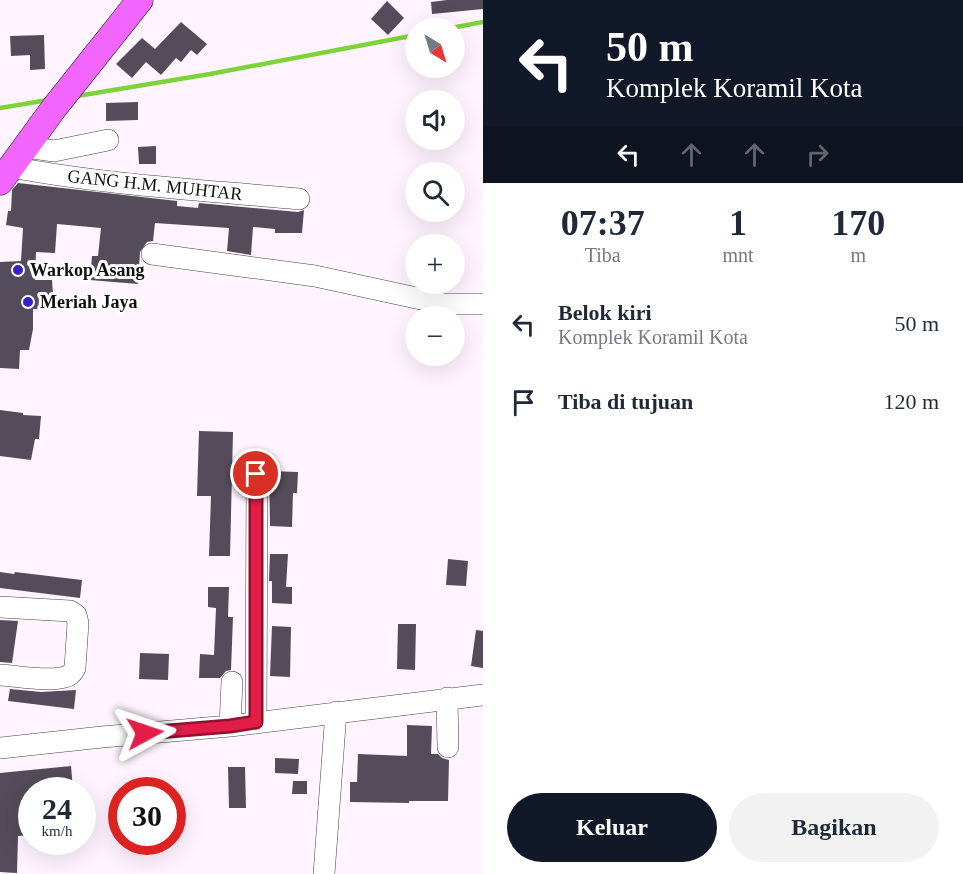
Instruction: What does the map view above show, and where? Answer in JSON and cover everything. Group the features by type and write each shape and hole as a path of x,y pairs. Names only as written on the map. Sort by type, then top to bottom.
{"main road":[{"path":"12,165 140,0"}],"street":[{"path":"12,165 54,151 108,140"},
{"name":"GANG H.M. MUHTAR","path":"12,165 61,176 299,199"},
{"path":"152,254 315,276 444,304 483,304"},
{"path":"256,474 256,722"},
{"path":"0,607 70,611 76,615 78,623 75,668 72,674 53,679 0,675"},
{"path":"230,726 232,682"},
{"path":"0,748 230,726 483,695"},
{"path":"447,698 448,747"},
{"path":"324,874 336,712"}],"building":[{"path":"483,0 483,9 432,14 431,2"},
{"path":"387,1 404,18 388,35 371,19"},
{"path":"181,22 207,44 197,55 191,50 181,62 176,58 161,75 146,62 132,78 116,64 142,38 155,49"},
{"path":"44,35 45,69 30,70 30,55 11,56 10,36"},
{"path":"138,102 138,120 106,121 106,103"},
{"path":"156,146 156,164 139,164 138,147"},
{"path":"18,183 177,201 177,206 198,208 199,203 298,212 304,210 302,233 275,233 275,229 253,227 251,255 227,251 229,228 155,223 153,241 147,242 140,252 138,284 90,280 92,256 98,256 101,228 57,224 55,253 36,252 35,280 52,280 53,295 56,295 56,310 33,309 33,329 29,350 20,350 19,369 0,368 0,262 21,261 23,228 6,225 8,211 11,211 12,190"},
{"path":"0,410 41,416 39,439 35,439 31,460 0,456"},
{"path":"199,431 233,432 230,556 209,556 211,496 197,496"},
{"path":"269,471 298,472 297,493 293,493 292,527 270,526"},
{"path":"270,554 288,554 286,587 292,587 292,604 272,603 272,581 269,581"},
{"path":"448,559 468,561 466,586 446,585"},
{"path":"0,572 82,580 80,598 0,588"},
{"path":"208,587 229,587 228,617 233,617 231,670 226,671 220,678 199,678 200,654 214,655 216,608 208,607"},
{"path":"0,620 18,621 12,663 0,662"},
{"path":"398,624 416,624 415,670 397,669"},
{"path":"272,626 291,627 290,677 270,676"},
{"path":"476,630 483,631 483,668 471,666"},
{"path":"140,653 169,654 168,680 139,679"},
{"path":"10,689 41,692 76,690 74,709 8,701"},
{"path":"407,725 432,726 431,754 438,754 449,760 448,801 350,802 350,782 357,782 358,754 407,756"},
{"path":"275,758 299,759 298,774 275,773"},
{"path":"71,766 72,777 18,777 17,873 0,872 0,773"},
{"path":"228,767 245,767 246,808 229,808"},
{"path":"293,781 307,781 307,794 292,794"}],"waterway":[{"path":"465,25 483,22"},
{"path":"77,96 210,74 405,37"},
{"path":"0,108 48,100"}],"place":[{"name":"Warkop Asang","path":"18,270"},
{"name":"Meriah Jaya","path":"28,302"}],"route":[{"path":"145,733 256,722 256,474"}]}
